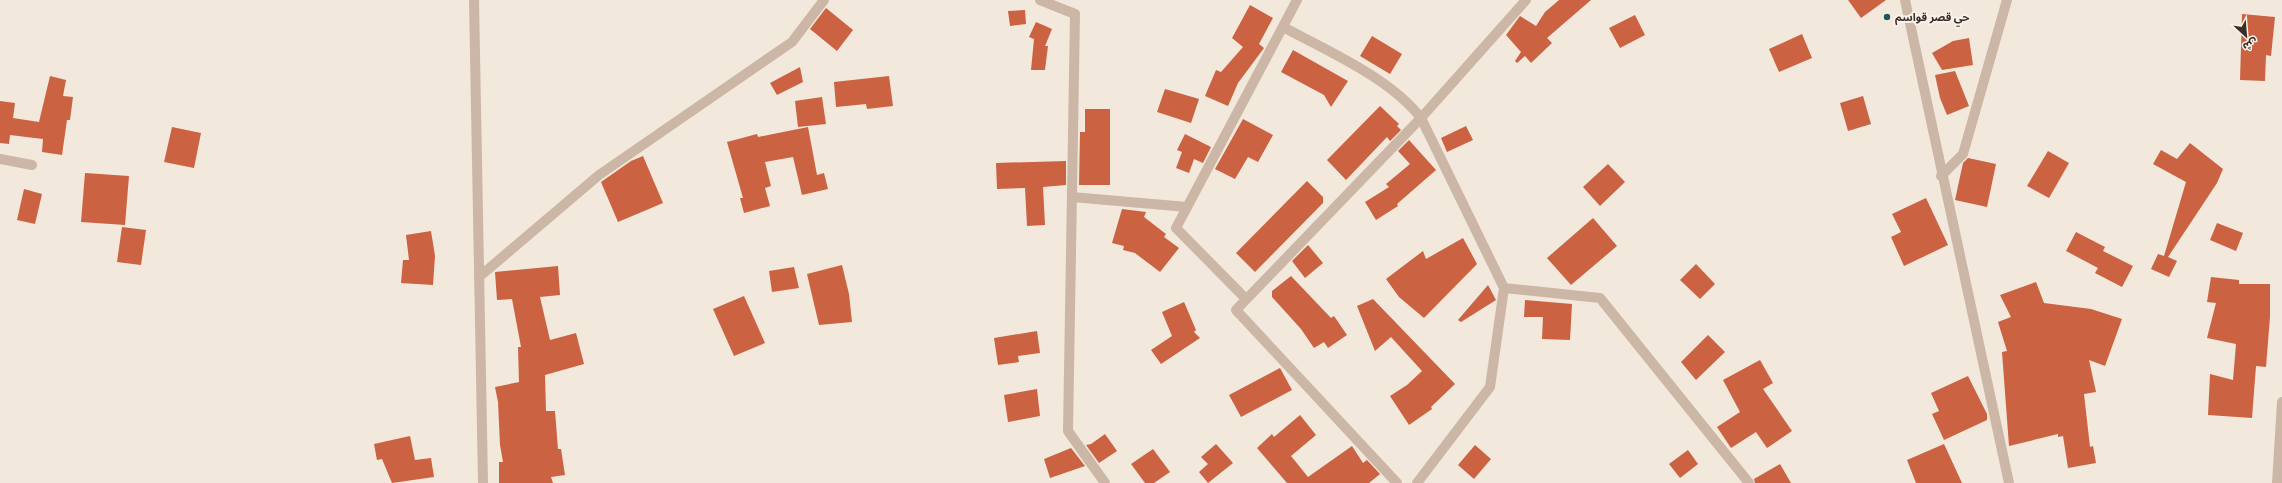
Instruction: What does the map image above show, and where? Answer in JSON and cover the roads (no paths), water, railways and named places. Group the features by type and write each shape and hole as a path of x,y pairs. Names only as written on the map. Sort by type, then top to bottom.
{"street":[{"path":"474,0 483,483"},
{"path":"479,277 600,175 792,42 824,0"},
{"path":"1040,0 1075,14 1068,431 1105,483"},
{"path":"1246,300 1176,228 1297,0"},
{"path":"1397,483 1236,310 1421,118 1526,0"},
{"path":"1905,0 1941,176 2009,483"},
{"path":"1941,176 1963,154 2007,0"},
{"path":"1283,28 1363,70 1412,107 1421,118 1504,288 1490,387 1417,483"},
{"path":"0,159 32,165"},
{"path":"1072,197 1187,207"},
{"path":"1504,288 1600,298 1749,483"},
{"path":"2277,483 2282,402"}],"place":[{"name":"حي قصر قواسم","path":"1887,17"}]}
